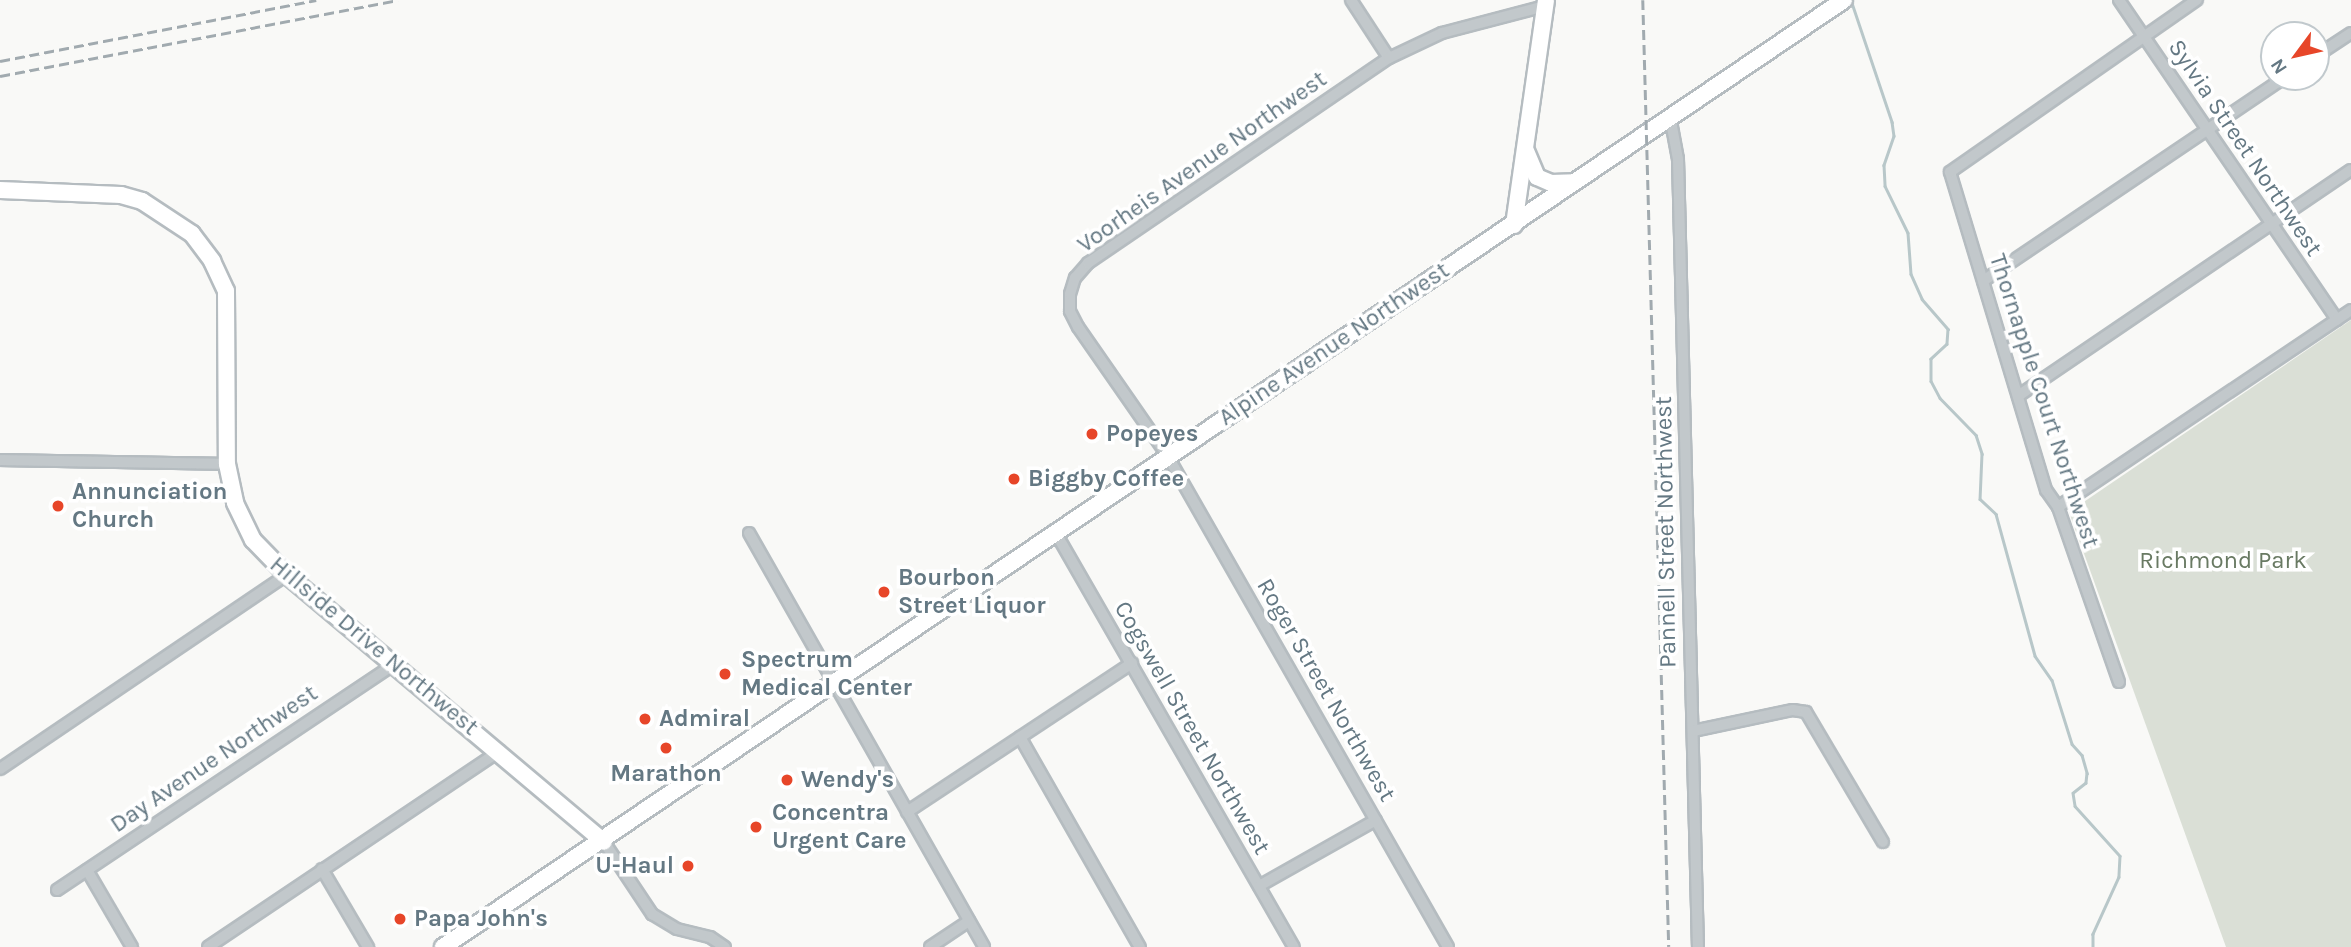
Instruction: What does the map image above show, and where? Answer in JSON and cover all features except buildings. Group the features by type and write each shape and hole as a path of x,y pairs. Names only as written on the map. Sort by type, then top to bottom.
{"main road":[{"name":"Alpine Avenue Northwest","path":"443,947 604,842 833,680 1054,530 1514,225 1670,116 1842,2"},
{"path":"1514,225 1546,3"},
{"path":"1525,145 1528,164 1537,177 1551,183 1574,182"},
{"name":"Hillside Drive Northwest","path":"0,190 121,195 167,215 203,246 221,276 229,318 227,464 246,528 287,575 500,751 604,842"}],"street":[{"path":"1351,0 1389,58"},
{"name":"Sylvia Street Northwest","path":"2119,0 2337,320"},
{"path":"2144,37 2197,0"},
{"name":"Voorheis Avenue Northwest","path":"1167,455 1078,327 1070,311 1075,278 1088,263 1389,58 1442,33 1546,3"},
{"path":"2330,47 2351,33"},
{"name":"Thornapple Court Northwest","path":"2119,681 2057,507 2046,491 1950,172 2144,37"},
{"path":"1983,281 2265,91"},
{"name":"Pannell Street Northwest","path":"1670,116 1678,159 1698,947"},
{"path":"2018,396 2351,170"},
{"path":"2057,507 2351,310"},
{"name":"Roger Street Northwest","path":"1167,455 1448,947"},
{"path":"0,460 227,464"},
{"name":"Cogswell Street Northwest","path":"1054,530 1294,947"},
{"path":"749,533 984,947"},
{"path":"0,769 287,575"},
{"name":"Day Avenue Northwest","path":"57,890 394,663"},
{"path":"907,812 1132,663"},
{"path":"1693,730 1793,710 1811,716 1883,842"},
{"path":"1020,737 1140,947"},
{"path":"208,947 500,751"},
{"path":"1259,886 1376,820"},
{"name":"Hillside Drive Northwest","path":"604,842 652,914 677,929 710,937 725,947"},
{"path":"322,869 368,947"},
{"path":"87,870 132,947"},
{"path":"930,947 969,920"}],"green space":[{"name":"Richmond Park","path":"2351,320 2351,947 2226,947 2069,512"}],"waterway":[{"path":"1851,0 1892,122 1894,136 1884,165 1885,186 1908,233 1911,274 1922,299 1948,329 1947,344 1931,359 1931,381 1940,398 1976,435 1982,454 1980,499 1996,514 2035,656 2052,680 2072,744 2082,755 2087,773 2086,783 2073,793 2075,806 2120,856 2119,877 2093,934 2093,947"}],"railway":[{"path":"0,61 316,0"},
{"path":"0,76 398,0"},
{"path":"1643,0 1669,947"}],"place":[{"name":"Popeyes","path":"1092,434"},
{"name":"Biggby Coffee","path":"1014,479"},
{"name":"Annunciation Church","path":"58,506"},
{"name":"Bourbon Street Liquor","path":"884,592"},
{"name":"Spectrum Medical Center","path":"725,674"},
{"name":"Admiral","path":"645,719"},
{"name":"Marathon","path":"666,748"},
{"name":"Wendy's","path":"787,780"},
{"name":"Concentra Urgent Care","path":"756,827"},
{"name":"U-Haul","path":"688,866"},
{"name":"Papa John's","path":"400,919"}]}
